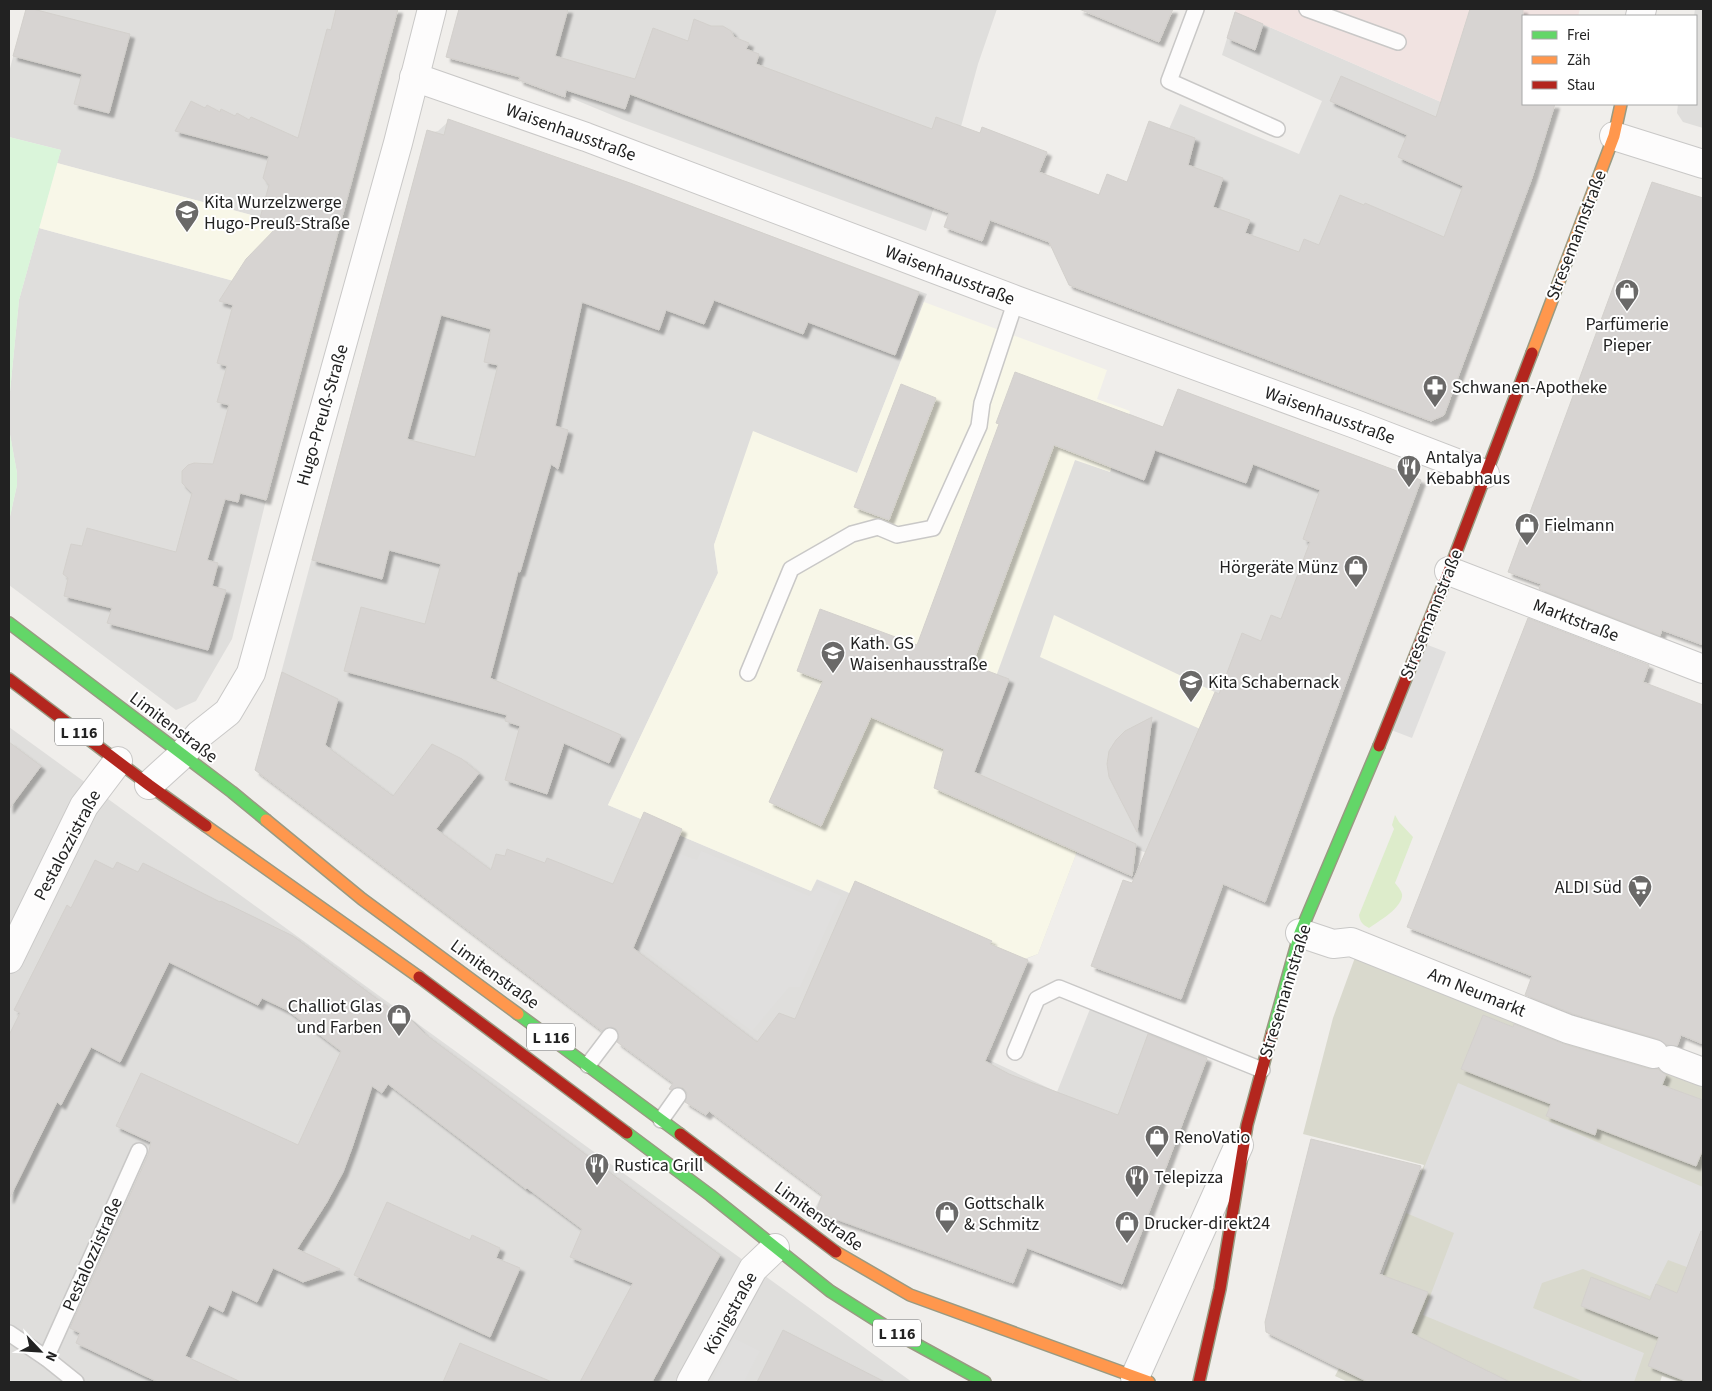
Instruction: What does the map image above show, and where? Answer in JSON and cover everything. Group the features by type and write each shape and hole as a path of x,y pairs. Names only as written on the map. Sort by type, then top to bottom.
{"main road":[{"name":"Stresemannstraße","path":"1199,1382 1220,1289 1247,1125 1300,934 1449,571 1614,136 1621,105"},
{"name":"Limitenstraße","path":"9,623 232,792 362,899 588,1065 844,1258 910,1295 1139,1381"},
{"name":"L 116","path":"9,679 149,785 481,1023 710,1194 774,1248 830,1291 901,1336 986,1382"}],"street":[{"name":"Hugo-Preuß-Straße","path":"149,785 182,755 199,735 228,712 251,673 398,143 432,9"},
{"name":"Waisenhausstraße","path":"414,77 595,140 1016,300 1355,424 1485,474"},
{"path":"1614,136 1703,164"},
{"name":"Marktstraße","path":"1449,571 1703,669"},
{"name":"Pestalozzistraße","path":"9,959 84,806 118,761"},
{"name":"Am Neumarkt","path":"1300,934 1333,944 1351,942 1568,1029 1663,1057 1703,1072"},
{"name":"Stresemannstraße","path":"1139,1381 1247,1125"},
{"name":"Königstraße","path":"691,1382 753,1268 774,1248"}],"lane":[{"path":"1196,9 1169,81 1277,129"},
{"path":"1307,9 1398,42"},
{"path":"748,673 791,570 852,534 878,527 897,535 933,528 979,426 982,403 1016,300"},
{"path":"1015,1052 1037,999 1059,988 1262,1070"},
{"path":"588,1065 610,1036"},
{"path":"661,1120 678,1096"},
{"name":"Pestalozzistraße","path":"46,1358 139,1151"},
{"path":"9,1333 46,1358 76,1382"}],"shaded area":[{"path":"26,9 398,9 337,238 57,163 61,150 9,137 9,72"},
{"path":"459,9 997,9 978,64 959,134 926,231 624,120 520,77 446,57"},
{"path":"1236,9 1580,9 1578,15 1522,15 1522,105 1555,105 1542,143 1475,121 1441,102 1235,12"},
{"path":"1695,9 1703,9 1703,128 1683,122 1677,113 1678,105 1697,105 1697,15 1694,15"},
{"path":"1235,12 1441,102 1475,121 1542,143 1530,184 1493,284 1433,262 1333,215 1279,364 1104,298 1143,188 1180,104 1299,154 1322,101 1222,55"},
{"path":"448,122 648,190 927,294 857,473 754,432 714,545 718,573 608,805 811,891 816,879 1014,963 959,775 1075,459 1110,472 1130,414 1163,427 1178,389 1421,480 1265,902 1086,828 1038,954 1014,964 987,1059 1057,1092 1090,1009 1208,1048 1121,1291 1027,1249 1013,1283 813,1212 822,1195 255,770 427,130 438,131"},
{"name":"Kita Wurzelzwerge Hugo-Preuß-Straße","path":"57,163 337,238 318,304 39,228"},
{"path":"39,228 318,304 266,500 232,639 196,701 176,710 9,585 9,521 17,485 17,473 9,429 9,402 19,300"},
{"name":"Kath. GS Waisenhausstraße","path":"924,302 1107,370 1097,399 1130,411 1110,472 1075,460 960,775 1086,828 1038,954 1014,963 817,879 811,891 608,805 718,573 714,545 753,431 857,473"},
{"name":"Kita Schabernack","path":"1054,615 1219,694 1249,751 1040,657"},
{"path":"1420,642 1446,652 1412,738 1386,728"},
{"path":"9,727 725,1247 912,1382 9,1382"},
{"path":"701,851 809,896 819,886 841,896 800,987 789,987 752,1031 637,945 677,853 697,860"},
{"path":"1357,952 1703,1084 1703,1382 1681,1382 1662,1376 1660,1382 1348,1382 1335,1376 1369,1311 1424,1165 1303,1134 1333,1018"},
{"path":"1458,1083 1703,1187 1703,1273 1668,1260 1650,1296 1583,1269 1542,1283 1533,1308 1644,1353 1634,1382 1585,1382 1423,1315 1454,1233 1406,1213"},
{"path":"734,1338 760,1351 744,1382 712,1382"}],"green space":[{"path":"9,137 61,150 19,300 9,402"},
{"path":"9,429 17,473 17,485 9,521"},
{"path":"1395,815 1413,837 1395,883 1401,891 1402,897 1393,911 1369,928 1362,923 1359,915 1394,829 1392,825"}],"building":[{"path":"26,9 33,9 130,34 109,113 74,104 82,74 13,56"},
{"path":"336,9 398,9 266,500 240,493 238,502 225,499 207,560 218,563 212,586 226,590 208,650 107,623 112,608 64,596 68,578 63,574 71,544 82,546 87,528 176,552 192,493 182,483 182,471 188,465 194,463 213,464 229,405 217,402 227,366 217,363 233,305 219,301 246,259 281,223 260,218 269,185 263,178 269,156 175,131 191,101 205,108 207,105 220,112 221,109 235,116 237,113 249,120 251,117 298,138 327,29 331,30"},
{"path":"459,9 568,9 555,56 635,79 653,28 688,41 694,19 711,26 723,26 731,31 734,37 749,43 746,49 759,54 756,64 932,129 936,117 980,133 982,127 1047,152 1039,172 1099,195 1107,174 1127,182 1149,121 1195,138 1188,165 1223,178 1213,207 1250,220 1245,233 1299,252 1304,239 1319,245 1340,195 1364,205 1365,203 1444,237 1463,186 1398,157 1407,135 1330,101 1341,76 1436,117 1470,9 1523,9 1522,105 1555,105 1532,178 1444,415 1431,421 1069,285 1049,242 990,220 982,241 944,227 949,213 630,94 625,109 566,90 565,97 519,80 520,77 446,57"},
{"path":"1079,9 1173,9 1159,42"},
{"path":"1235,12 1263,24 1255,50 1227,38"},
{"path":"448,119 630,183 919,292 895,355 808,322 803,334 714,300 704,324 666,310 659,330 582,302 555,426 568,430 558,469 551,464 520,572 518,571 490,678 621,735 609,763 564,743 547,794 505,780 520,726 505,721 507,715 344,671 361,607 425,624 441,564 389,550 382,579 312,560 427,130 444,135","holes":["441,315 491,329 484,362 498,365 475,457 407,439"]},
{"path":"1652,182 1703,198 1703,645 1662,630 1660,636 1539,589 1541,584 1508,572"},
{"path":"1015,372 1163,427 1178,389 1421,480 1265,902 1223,884 1181,999 1091,966 1123,880 1132,883 1215,692 1219,694 1242,633 1261,641 1271,615 1281,619 1310,542 1303,539 1320,490 1253,464 1246,483 1155,450 1144,480 1054,445 972,665 1009,679 974,772 1136,844 1132,876 934,788 944,749 871,717 821,826 769,802 823,681 797,671 820,609 917,645 999,424 996,423"},
{"path":"901,384 936,398 889,520 854,507"},
{"path":"1528,618 1649,665 1643,682 1703,705 1703,1044 1681,1035 1677,1046 1667,1045 1658,1039 1573,1014 1525,995 1532,976 1407,927"},
{"path":"282,672 338,699 325,745 393,796 432,744 462,759 479,773 436,829 491,870 496,854 505,856 507,849 545,863 547,858 613,884 644,812 682,829 633,948 757,1042 779,1013 795,1019 855,881 992,941 990,944 1028,960 985,1061 1009,1074 1118,1115 1148,1034 1207,1058 1122,1284 1027,1248 1013,1283 816,1212 822,1195 709,1111 706,1115 685,1102 687,1093 683,1088 669,1089 673,1083 617,1042 619,1037 616,1029 611,1027 602,1031 255,770"},
{"path":"1152,717 1137,832 1109,777 1107,764 1109,751 1116,740 1125,731"},
{"path":"9,742 41,766 9,809"},
{"path":"95,860 113,869 117,862 138,872 143,863 293,936 392,1010 409,1018 425,1034 720,1255 652,1382 580,1382 633,1283 570,1257 582,1229 388,1084 382,1093 372,1086 343,1172 327,1202 297,1249 340,1269 303,1282 273,1268 257,1302 232,1290 223,1312 209,1305 185,1356 241,1382 158,1382 76,1343 80,1333 70,1328 148,1155 151,1142 116,1126 141,1073 298,1145 341,1051 287,1010 262,998 258,1005 169,962 120,1062 91,1047 61,1105 57,1102 9,1199 9,1035 20,1013 14,1010 67,905 71,908"},
{"path":"1483,1015 1513,1027 1514,1024 1564,1044 1650,1069 1658,1069 1666,1075 1662,1085 1703,1100 1703,1149 1696,1166 1597,1128 1595,1135 1546,1116 1551,1104 1461,1069"},
{"path":"1311,1139 1421,1166 1379,1274 1428,1292 1411,1333 1510,1382 1368,1382 1266,1332 1265,1322"},
{"path":"387,1202 470,1240 472,1235 500,1248 496,1258 520,1268 490,1337 354,1275"},
{"path":"1701,1231 1703,1232 1703,1382 1688,1382 1648,1366 1659,1337 1581,1306 1591,1277 1650,1300 1656,1284 1677,1293"},
{"path":"783,1330 885,1382 757,1382"},
{"path":"460,1343 552,1382 443,1382"}],"traffic: fast":[{"path":"9,623 232,792 266,820"},
{"path":"1272,1033 1300,933 1379,746"},
{"path":"518,1014 680,1134"},
{"path":"627,1133 710,1195 830,1291 901,1336 985,1382"}],"traffic: slow":[{"path":"1532,353 1614,136 1621,105"},
{"path":"266,820 362,899 518,1014"},
{"path":"206,826 419,977"},
{"path":"836,1252 910,1295 1149,1382"}],"traffic: jam":[{"path":"1379,746 1449,571 1532,353"},
{"path":"9,679 206,826"},
{"path":"419,977 627,1133"},
{"path":"1199,1382 1220,1289 1247,1125 1272,1033"},
{"path":"680,1134 836,1252"}],"place":[{"name":"Kita Wurzelzwerge Hugo-Preuß-Straße","path":"187,233"},
{"name":"Parfümerie Pieper","path":"1627,312"},
{"name":"Schwanen-Apotheke","path":"1435,408"},
{"name":"Antalya Kebabhaus","path":"1409,488"},
{"name":"Fielmann","path":"1527,546"},
{"name":"Hörgeräte Münz","path":"1356,588"},
{"name":"Kath. GS Waisenhausstraße","path":"833,674"},
{"name":"Kita Schabernack","path":"1191,703"},
{"name":"ALDI Süd","path":"1640,908"},
{"name":"Challiot Glas und Farben","path":"399,1037"},
{"name":"RenoVatio","path":"1157,1158"},
{"name":"Rustica Grill","path":"597,1186"},
{"name":"Telepizza","path":"1137,1198"},
{"name":"Gottschalk & Schmitz","path":"947,1234"},
{"name":"Drucker-direkt24","path":"1127,1244"}]}
